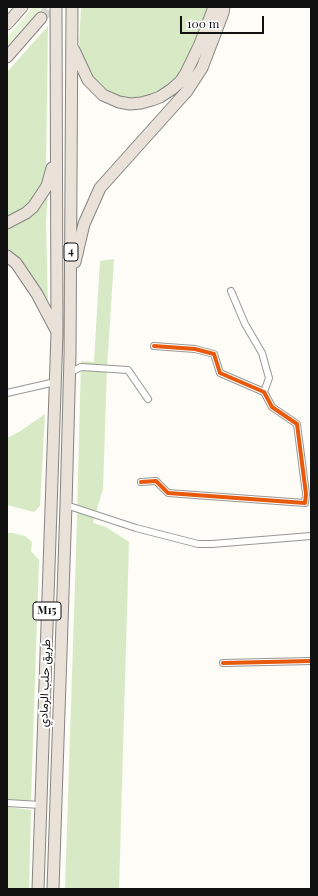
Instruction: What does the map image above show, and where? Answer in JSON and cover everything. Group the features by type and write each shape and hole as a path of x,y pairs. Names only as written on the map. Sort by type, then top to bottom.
{"highway":[{"path":"8,23 22,7"},
{"name":"4","path":"56,7 57,333"},
{"name":"4","path":"66,501 70,373 72,7"},
{"path":"72,46 88,80 103,95 118,102 130,104 152,100 172,89 180,82 186,73 200,44 214,7"},
{"path":"70,355 72,274 84,224 100,188 187,91 202,68 224,7"},
{"path":"7,57 41,18"},
{"path":"7,223 26,213 33,207 47,186 56,156"},
{"path":"7,256 16,263 37,294 57,333"},
{"name":"طريق حلب الرمادي","path":"38,889 57,333"},
{"name":"طريق حلب الرمادي","path":"53,889 66,501"}],"street":[{"path":"232,291 245,324 262,353 269,378 264,392"},
{"path":"140,482 156,481 168,493 305,503 306,494 297,424 272,407 264,392 220,374 214,354 195,349 154,346"},
{"path":"70,373 81,367 128,370 148,399"},
{"path":"7,392 55,382"},
{"path":"66,501 136,528 198,544 311,536"},
{"path":"222,663 311,661"},
{"path":"7,803 41,805"}],"green space":[{"path":"33,7 42,7 7,47 7,37"},
{"path":"81,7 208,7 188,61 176,79 164,91 135,100 122,98 115,95 103,88 94,79 79,46"},
{"path":"48,26 46,167 40,188 34,198 16,214 7,217 7,72"},
{"path":"48,193 46,221 48,310 11,253 7,250 7,227 18,224 30,217 40,206"},
{"path":"114,259 107,368 103,489 93,523 106,527 129,542 119,889 65,889 81,361 94,362 100,261"},
{"path":"45,414 40,506 34,512 7,505 7,438 22,430"},
{"path":"7,533 25,536 32,542 31,551 39,560 31,801 7,800"},
{"path":"7,807 31,810 29,889 7,889"}],"tunnel":[{"path":"41,18 51,7"}],"cycle path":[{"path":"141,482 156,481 168,493 305,503 306,494 297,424 272,407 264,392 220,373 214,354 195,349 154,346"},
{"path":"223,663 311,661"}]}
